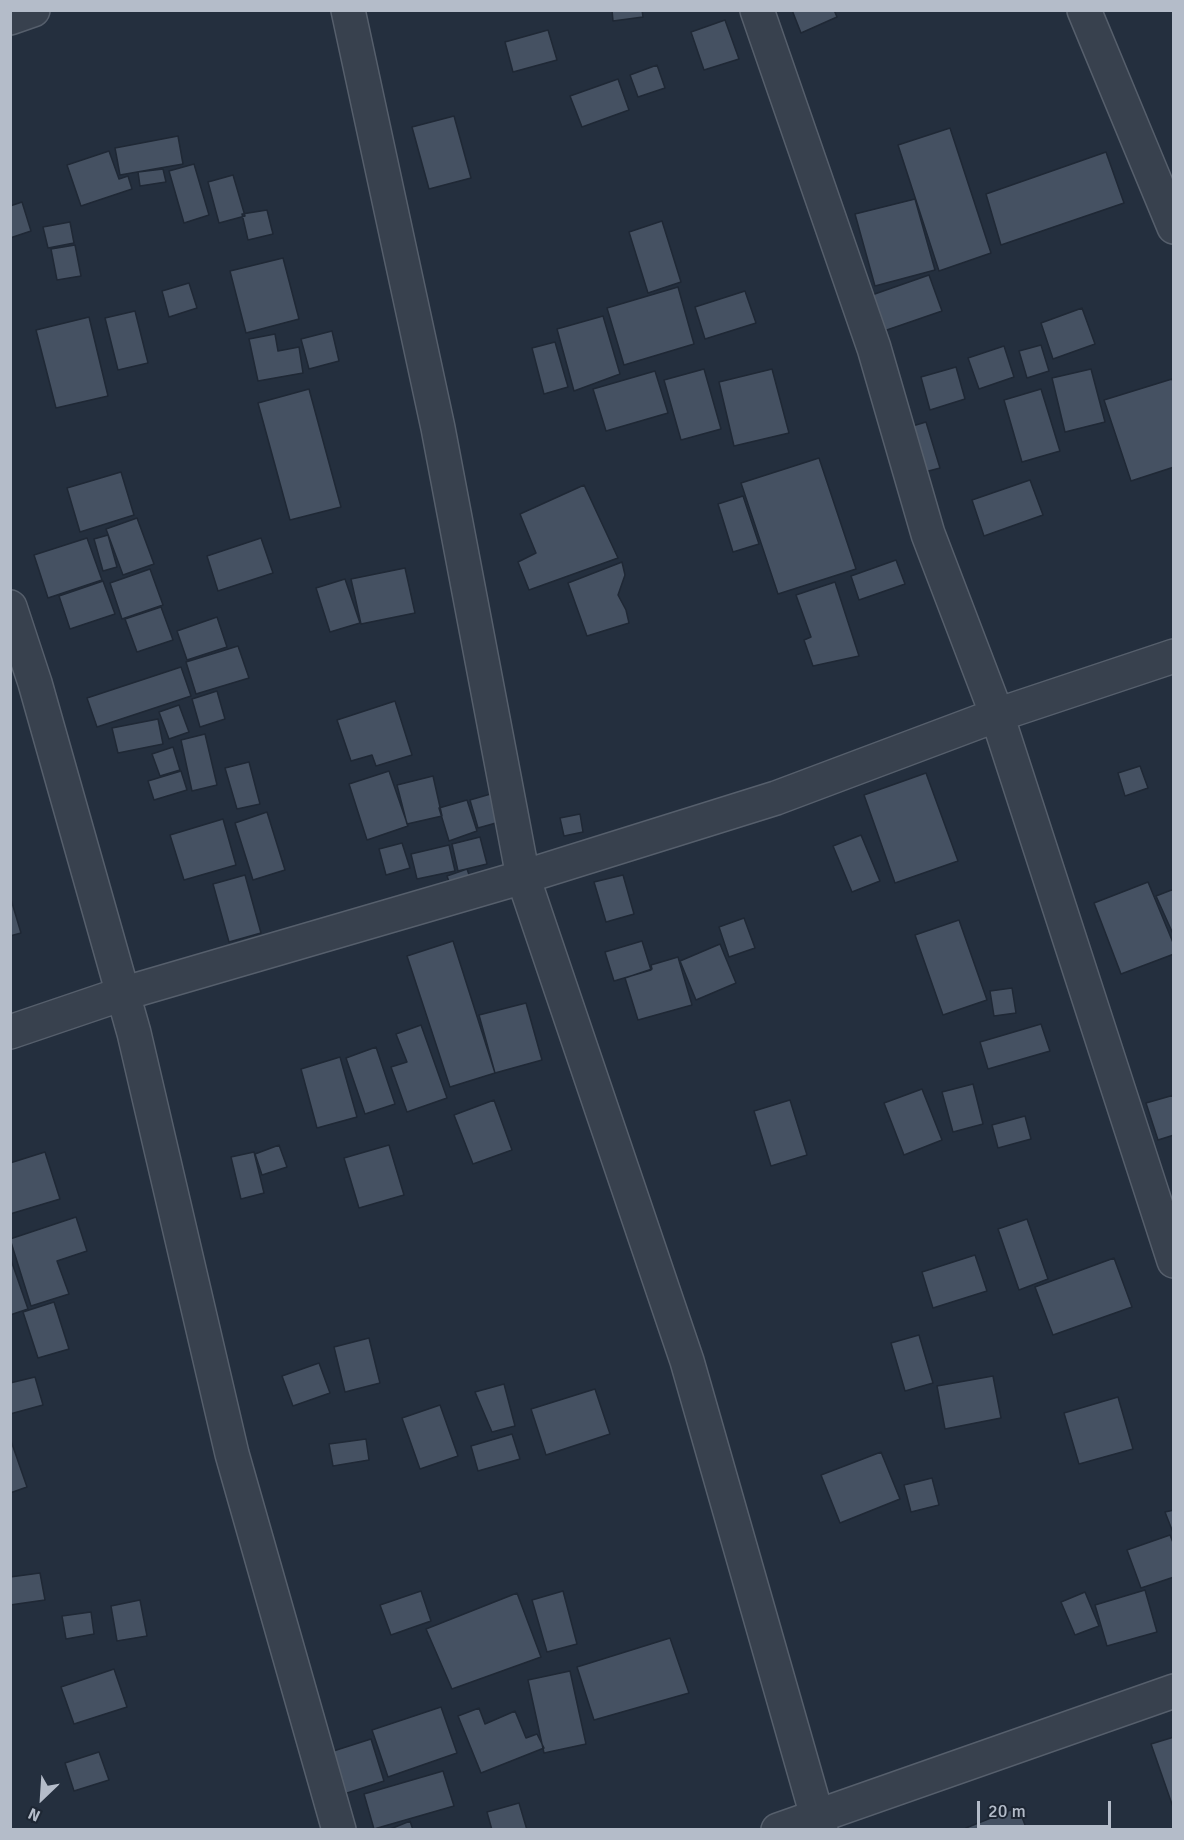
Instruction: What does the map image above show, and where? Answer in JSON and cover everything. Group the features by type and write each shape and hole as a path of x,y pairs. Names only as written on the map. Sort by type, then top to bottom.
{"street":[{"path":"10,18 33,10"},
{"path":"348,10 438,428 523,877 687,1361 819,1823"},
{"path":"757,10 874,348 928,534 997,715 1173,1261"},
{"path":"1084,10 1173,227"},
{"path":"10,607 35,682 134,1033 232,1454 339,1830"},
{"path":"10,1032 122,994 523,877 776,798 997,715 1173,656"},
{"path":"778,1830 819,1823 1173,1691"}],"building":[{"path":"612,10 642,10 643,17 613,21"},
{"path":"792,10 834,10 837,17 801,33"},
{"path":"725,20 739,59 704,70 691,32"},
{"path":"548,30 557,60 513,72 505,42"},
{"path":"657,65 665,88 638,97 630,75"},
{"path":"618,79 629,110 582,127 570,96"},
{"path":"454,116 471,178 429,189 412,127"},
{"path":"950,128 991,253 939,271 898,145"},
{"path":"178,136 183,164 120,175 115,148"},
{"path":"109,151 119,179 128,176 132,189 81,206 67,165"},
{"path":"1106,152 1124,203 1001,245 986,194"},
{"path":"194,164 209,215 184,223 169,171"},
{"path":"163,169 166,182 140,186 138,172"},
{"path":"233,175 245,216 219,223 208,182"},
{"path":"915,199 935,270 875,286 855,214"},
{"path":"22,202 31,231 10,238 10,206"},
{"path":"267,210 273,234 248,240 242,214"},
{"path":"662,221 681,282 648,293 629,232"},
{"path":"70,222 74,243 48,248 43,227"},
{"path":"75,245 81,276 57,280 51,249"},
{"path":"283,258 299,319 246,333 230,271"},
{"path":"929,275 942,311 881,332 869,296"},
{"path":"189,283 197,308 169,317 162,291"},
{"path":"678,287 694,344 624,365 607,308"},
{"path":"745,291 756,323 705,339 695,307"},
{"path":"1082,308 1095,344 1053,359 1041,323"},
{"path":"135,311 148,363 118,370 105,318"},
{"path":"603,316 620,374 574,391 557,329"},
{"path":"89,317 108,396 56,408 36,330"},
{"path":"332,331 339,361 309,369 301,339"},
{"path":"275,334 278,351 299,347 303,373 258,381 249,339"},
{"path":"555,342 568,387 544,394 532,348"},
{"path":"1041,345 1049,371 1027,378 1019,351"},
{"path":"1004,346 1014,377 979,389 968,358"},
{"path":"956,367 965,399 930,410 921,377"},
{"path":"704,369 721,429 681,440 664,380"},
{"path":"772,369 789,433 734,446 719,382"},
{"path":"1091,369 1105,422 1065,432 1052,378"},
{"path":"655,371 668,413 606,431 593,389"},
{"path":"1172,379 1174,385 1174,467 1131,481 1104,400"},
{"path":"309,389 341,507 290,520 258,403"},
{"path":"1041,389 1060,451 1022,462 1004,400"},
{"path":"926,422 940,468 902,478 889,433"},
{"path":"819,458 856,569 778,594 741,483"},
{"path":"121,472 134,515 80,532 67,488"},
{"path":"1030,480 1043,515 984,536 972,500"},
{"path":"584,485 618,558 529,590 518,562 536,553 520,514"},
{"path":"743,496 759,544 733,552 718,504"},
{"path":"137,518 154,564 123,575 106,529"},
{"path":"108,535 117,567 103,571 94,539"},
{"path":"87,538 102,580 48,598 34,555"},
{"path":"261,538 273,573 218,591 207,556"},
{"path":"896,560 905,584 859,600 851,576"},
{"path":"622,562 625,575 618,595 626,610 629,623 587,636 568,583"},
{"path":"405,568 415,613 361,624 351,579"},
{"path":"150,569 163,605 122,619 110,583"},
{"path":"345,579 360,623 330,632 316,588"},
{"path":"103,581 115,614 70,629 59,596"},
{"path":"835,582 859,656 813,666 804,640 811,637 796,595"},
{"path":"161,607 173,640 137,652 125,619"},
{"path":"217,617 227,647 187,660 177,631"},
{"path":"238,646 249,678 196,694 186,662"},
{"path":"181,667 191,696 97,727 87,698"},
{"path":"217,691 225,719 200,727 192,699"},
{"path":"395,701 412,755 376,766 372,755 351,761 337,720"},
{"path":"179,705 189,732 169,739 159,712"},
{"path":"158,719 163,744 118,753 112,728"},
{"path":"205,734 217,785 192,791 181,740"},
{"path":"173,747 180,770 160,776 152,754"},
{"path":"249,762 260,804 237,809 225,768"},
{"path":"1140,766 1148,788 1125,796 1118,773"},
{"path":"181,771 187,790 154,800 148,781"},
{"path":"389,771 408,826 367,840 349,784"},
{"path":"926,773 958,861 895,883 864,795"},
{"path":"433,776 442,816 407,824 397,785"},
{"path":"494,793 503,821 478,828 470,800"},
{"path":"467,800 477,831 449,841 439,808"},
{"path":"267,812 285,870 253,880 235,823"},
{"path":"580,814 583,832 564,836 560,818"},
{"path":"223,819 236,865 184,880 170,835"},
{"path":"861,835 880,881 852,892 833,846"},
{"path":"480,837 487,864 458,871 452,844"},
{"path":"402,843 410,868 386,875 379,849"},
{"path":"449,845 455,871 417,879 411,854"},
{"path":"467,869 473,886 453,893 447,876"},
{"path":"245,875 261,933 229,942 213,884"},
{"path":"623,875 634,914 606,922 594,882"},
{"path":"1148,882 1174,945 1174,954 1121,974 1094,903"},
{"path":"1174,889 1174,936 1156,896"},
{"path":"10,896 21,933 10,936"},
{"path":"744,918 755,948 729,957 719,927"},
{"path":"959,920 987,1000 943,1015 915,935"},
{"path":"453,941 495,1073 450,1087 407,956"},
{"path":"642,941 651,970 614,981 605,952"},
{"path":"720,944 736,983 696,1000 680,961"},
{"path":"678,957 692,1005 638,1020 625,978 652,969 651,965"},
{"path":"1012,988 1016,1013 994,1016 990,991"},
{"path":"526,1003 542,1060 495,1073 479,1015"},
{"path":"1041,1024 1050,1051 988,1069 980,1042"},
{"path":"421,1025 447,1098 407,1112 391,1067 407,1062 396,1034"},
{"path":"376,1047 395,1104 365,1114 346,1058"},
{"path":"340,1057 357,1117 317,1128 301,1069"},
{"path":"973,1084 983,1124 953,1132 942,1092"},
{"path":"922,1089 942,1140 904,1155 884,1103"},
{"path":"1174,1095 1174,1135 1158,1140 1146,1103"},
{"path":"494,1100 512,1150 473,1164 454,1115"},
{"path":"790,1100 807,1155 771,1166 754,1111"},
{"path":"1025,1116 1031,1139 998,1148 992,1125"},
{"path":"279,1145 287,1167 262,1175 255,1154"},
{"path":"389,1145 404,1195 359,1208 344,1158"},
{"path":"45,1152 60,1199 10,1214 10,1163"},
{"path":"254,1152 264,1193 241,1199 231,1157"},
{"path":"76,1217 87,1251 57,1261 69,1294 31,1306 10,1239"},
{"path":"1027,1219 1048,1279 1019,1290 998,1229"},
{"path":"975,1255 987,1291 933,1308 922,1272"},
{"path":"10,1257 28,1309 10,1315"},
{"path":"1114,1258 1132,1307 1053,1335 1035,1287"},
{"path":"54,1302 69,1349 38,1358 23,1312"},
{"path":"919,1335 933,1383 905,1391 891,1343"},
{"path":"369,1338 380,1383 345,1392 334,1347"},
{"path":"319,1363 330,1393 293,1406 282,1376"},
{"path":"993,1376 1001,1418 945,1429 937,1386"},
{"path":"35,1377 43,1405 10,1414 10,1383"},
{"path":"504,1384 515,1426 492,1432 475,1392"},
{"path":"595,1389 610,1434 546,1455 531,1409"},
{"path":"1118,1397 1133,1449 1079,1464 1064,1413"},
{"path":"440,1405 458,1456 420,1469 402,1418"},
{"path":"512,1434 520,1459 478,1471 471,1446"},
{"path":"10,1438 27,1487 10,1493"},
{"path":"366,1439 369,1460 333,1466 329,1444"},
{"path":"881,1452 900,1499 840,1523 821,1475"},
{"path":"932,1478 939,1505 911,1512 904,1485"},
{"path":"1174,1510 1174,1535 1165,1512"},
{"path":"1170,1535 1174,1545 1174,1577 1141,1588 1127,1550"},
{"path":"40,1573 45,1600 10,1605 10,1577"},
{"path":"1145,1590 1157,1632 1107,1646 1095,1605"},
{"path":"421,1591 431,1621 391,1635 380,1605"},
{"path":"563,1591 577,1644 547,1652 532,1600"},
{"path":"1085,1592 1099,1626 1075,1635 1061,1602"},
{"path":"517,1593 541,1657 452,1689 426,1629"},
{"path":"140,1600 147,1636 117,1641 111,1606"},
{"path":"91,1612 94,1634 66,1639 62,1616"},
{"path":"670,1638 689,1693 594,1720 577,1667"},
{"path":"114,1669 127,1707 74,1724 61,1687"},
{"path":"570,1671 586,1744 544,1753 528,1680"},
{"path":"441,1707 457,1753 388,1777 372,1730"},
{"path":"479,1708 485,1724 515,1711 526,1738 537,1734 544,1748 481,1773 458,1716"},
{"path":"1174,1737 1174,1810 1151,1744"},
{"path":"371,1739 384,1781 338,1796 324,1754"},
{"path":"99,1752 109,1780 74,1791 65,1763"},
{"path":"443,1771 454,1806 374,1829 364,1794"},
{"path":"519,1803 527,1830 492,1830 487,1812"},
{"path":"1018,1807 1027,1830 967,1830 966,1828"},
{"path":"410,1821 413,1830 388,1830"}]}
